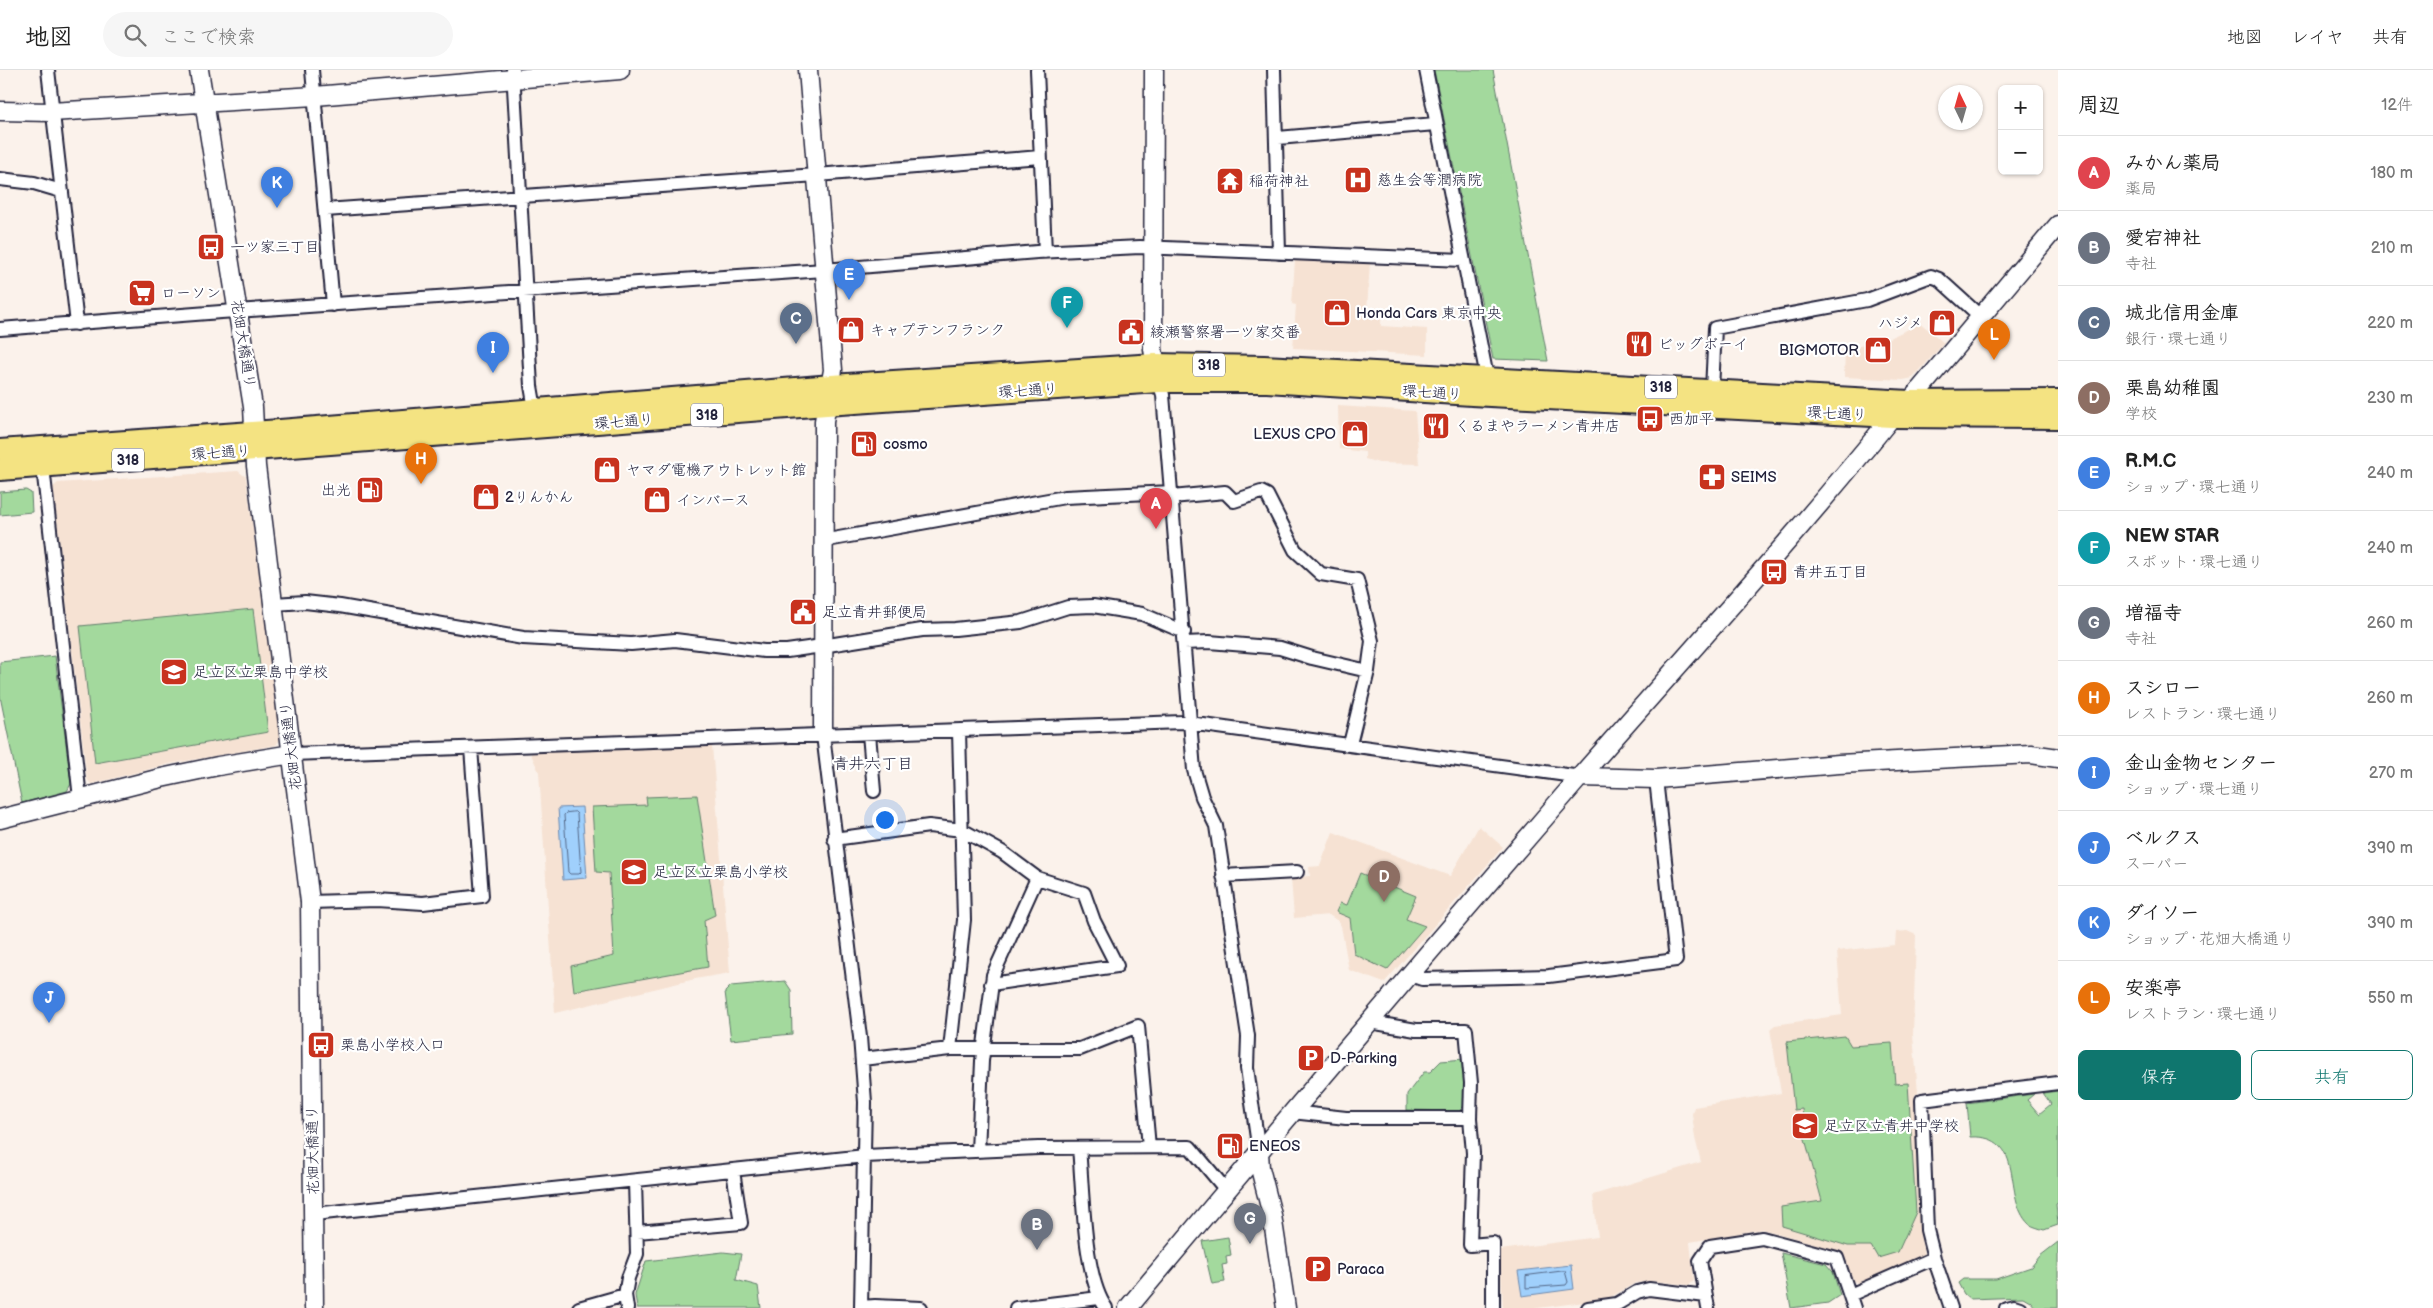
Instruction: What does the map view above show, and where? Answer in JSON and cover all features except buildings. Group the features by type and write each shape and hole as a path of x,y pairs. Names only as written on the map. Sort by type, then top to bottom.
{"main road":[{"name":"環七通り","path":"0,470 43,467 535,409 832,385 1157,373 1264,366 1910,401 2058,400"},
{"name":"環七通り","path":"0,450 255,441 826,405 1157,373 1472,395 1892,417 2058,418"}],"street":[{"path":"48,70 51,112 77,324"},
{"name":"花畑大橋通り","path":"199,70 238,311 310,902 314,1308"},
{"path":"312,70 333,306"},
{"path":"0,111 51,112 315,96 513,74 620,70"},
{"path":"808,70 832,370 832,385 826,405 824,421 822,541 823,735 866,1102 861,1308 875,1306 921,1308"},
{"path":"1037,70 1045,252"},
{"path":"1154,70 1152,246 1157,373 1164,395 1194,770 1202,797 1216,826 1248,1036 1247,1068 1260,1168 1272,1215 1286,1308"},
{"path":"1274,70 1278,138 1279,253"},
{"path":"1426,70 1435,124 1487,377"},
{"path":"513,74 531,386 535,409"},
{"path":"1278,138 1435,124"},
{"path":"325,210 1040,157"},
{"path":"0,179 34,183 62,191"},
{"path":"1128,1308 1292,1112 1581,777 1777,554 1892,417 1910,401 2058,225"},
{"path":"0,329 824,270 1045,252 1152,246 1463,260"},
{"path":"1712,390 1715,328 1867,300 1931,276 1938,279 1980,316"},
{"path":"43,467 80,798"},
{"path":"822,541 1065,497 1225,492 1234,501 1261,492 1267,494 1295,550 1321,574 1357,580 1372,641 1368,671 1350,744"},
{"path":"274,604 305,602 340,606 523,638 631,644 675,640 787,651 922,630 955,629 1021,622 1068,607 1093,606 1142,614 1184,637 1209,642 1280,648 1312,658 1368,671"},
{"path":"0,818 218,766 292,754 1191,722 1581,777 1656,779 1839,764 2031,754 2058,758"},
{"path":"950,1049 964,920 959,731"},
{"path":"869,734 874,790"},
{"path":"310,902 377,900 423,904 482,896 471,748"},
{"path":"1410,975 1422,979 1549,976 1676,960 1656,779"},
{"path":"834,839 929,826 962,830 1002,852 1037,878 1084,893 1094,921 1117,966 991,984"},
{"path":"1223,876 1298,872"},
{"path":"978,1151 983,1049 993,974 1037,878"},
{"path":"1370,1022 1416,1030 1466,1030 1471,1083 1470,1118 1473,1154 1470,1245 1493,1243 1492,1308"},
{"path":"862,1059 950,1049 1080,1049 1138,1026 1149,1147"},
{"path":"1951,1308 1934,1258 1927,1230 1922,1100 2058,1083"},
{"path":"1292,1112 1346,1118 1470,1118"},
{"path":"314,1214 636,1182 865,1156 1079,1148 1190,1147 1226,1190"},
{"path":"1016,1308 1103,1303 1088,1242 1079,1148"},
{"path":"637,1232 741,1223 733,1171"},
{"path":"580,1308 626,1302 628,1278 637,1254 636,1182"},
{"path":"1588,1308 1617,1304 1637,1292 1649,1289 1707,1302 1700,1261 1710,1246 1762,1238 1837,1258 1854,1308"},
{"path":"1850,1295 1934,1258"},
{"path":"2006,1308 2014,1306 2020,1308"}],"shaded area":[{"path":"1295,260 1370,262 1367,310 1381,311 1381,326 1427,329 1427,355 1293,348 1296,305 1292,304"},
{"path":"1918,321 1944,343 1913,378 1903,380 1844,377 1845,350 1889,338 1913,327"},
{"path":"1338,406 1415,411 1419,464 1379,463 1365,459 1365,452 1339,449"},
{"name":"足立区立栗島中学校","path":"238,471 246,477 281,738 276,745 169,764 91,784 87,779 53,487 58,483"},
{"name":"足立区立栗島小学校","path":"712,746 730,973 695,979 555,1013 539,772 530,752"},
{"path":"1479,826 1503,847 1384,983 1349,970 1341,926 1338,921 1329,915 1294,918 1291,878 1310,876 1309,867 1320,866 1333,832 1450,876"},
{"name":"足立区立青井中学校","path":"1907,931 1916,935 1913,1035 1918,1093 1915,1094 1920,1234 1924,1255 1859,1283 1853,1281 1843,1252 1762,1229 1690,1242 1694,1280 1689,1285 1654,1281 1635,1283 1607,1299 1538,1308 1503,1308 1500,1250 1598,1237 1593,1195 1701,1162 1695,1138 1692,1114 1694,1107 1781,1093 1770,1029 1775,1025 1842,1015 1837,951 1895,945 1896,932"}],"green space":[{"path":"1434,70 1493,70 1548,361 1493,359"},
{"path":"26,490 31,493 32,512 0,515 0,492"},
{"path":"253,609 268,732 95,763 80,626"},
{"path":"55,656 71,784 67,791 22,803 0,696 0,662"},
{"path":"697,795 715,915 704,920 708,967 574,991 571,966 614,956 609,873 596,872 592,807 647,805 646,797"},
{"path":"1360,873 1416,896 1406,919 1425,926 1387,970 1354,954 1350,918 1336,912 1340,903 1347,905"},
{"path":"785,981 791,990 792,1034 731,1040 725,992 731,986"},
{"path":"1845,1036 1851,1046 1892,1043 1895,1084 1908,1083 1916,1212 1898,1252 1878,1258 1871,1246 1848,1246 1782,1226 1781,1207 1822,1201 1802,1128 1804,1126 1802,1109 1794,1110 1787,1042"},
{"path":"1464,1059 1465,1105 1459,1111 1407,1110 1407,1094 1424,1072 1430,1072 1441,1061"},
{"path":"2058,1091 2058,1203 2056,1204 2058,1225 2044,1230 2029,1224 2021,1212 2016,1199 2007,1156 2000,1146 1988,1139 1970,1137 1967,1103 2034,1094 2027,1100 2039,1114 2051,1104 2043,1093"},
{"path":"1228,1237 1231,1255 1226,1256 1227,1264 1222,1265 1225,1282 1212,1284 1202,1241"},
{"path":"2058,1242 2058,1308 2036,1308 2023,1297 1970,1299 1964,1294 1958,1283 1963,1279 1996,1279 2031,1267 2040,1256"},
{"path":"723,1252 741,1254 736,1280 758,1286 761,1308 637,1308 635,1295 646,1261"},
{"path":"1781,1253 1826,1264 1833,1272 1840,1295 1828,1303 1791,1308"}],"water":[{"path":"582,807 587,878 563,880 558,808"},
{"path":"1571,1265 1574,1289 1522,1296 1518,1271"}],"place":[{"name":"慈生会等潤病院","path":"1358,180"},
{"name":"稲荷神社","path":"1230,181"},
{"name":"ダイソー","path":"277,208"},
{"name":"一ツ家三丁目","path":"211,247"},
{"name":"ローソン","path":"142,293"},
{"name":"R.M.C","path":"849,300"},
{"name":"Honda Cars 東京中央","path":"1337,313"},
{"name":"ハジメ","path":"1942,323"},
{"name":"NEW STAR","path":"1067,328"},
{"name":"キャプテンフランク","path":"851,330"},
{"name":"綾瀬警察署一ツ家交番","path":"1131,332"},
{"name":"城北信用金庫","path":"796,344"},
{"name":"ビッグボーイ","path":"1639,344"},
{"name":"BIGMOTOR","path":"1878,350"},
{"name":"安楽亭","path":"1994,360"},
{"name":"金山金物センター","path":"493,373"},
{"name":"西加平","path":"1650,419"},
{"name":"くるまやラーメン青井店","path":"1436,426"},
{"name":"LEXUS CPO","path":"1355,434"},
{"name":"cosmo","path":"864,444"},
{"name":"ヤマダ電機アウトレット館","path":"607,470"},
{"name":"SEIMS","path":"1712,477"},
{"name":"スシロー","path":"421,484"},
{"name":"出光","path":"370,490"},
{"name":"2りんかん","path":"486,497"},
{"name":"インバース","path":"657,500"},
{"name":"みかん薬局","path":"1156,529"},
{"name":"青井五丁目","path":"1774,572"},
{"name":"足立青井郵便局","path":"803,612"},
{"name":"足立区立栗島中学校","path":"174,672"},
{"name":"足立区立栗島小学校","path":"634,872"},
{"name":"栗島幼稚園","path":"1384,902"},
{"name":"ベルクス","path":"49,1023"},
{"name":"栗島小学校入口","path":"321,1045"},
{"name":"D-Parking","path":"1311,1058"},
{"name":"足立区立青井中学校","path":"1805,1126"},
{"name":"ENEOS","path":"1230,1146"},
{"name":"増福寺","path":"1250,1244"},
{"name":"愛宕神社","path":"1037,1250"},
{"name":"Paraca","path":"1318,1269"}],"district":[{"name":"青井六丁目","path":"873,764"}]}
